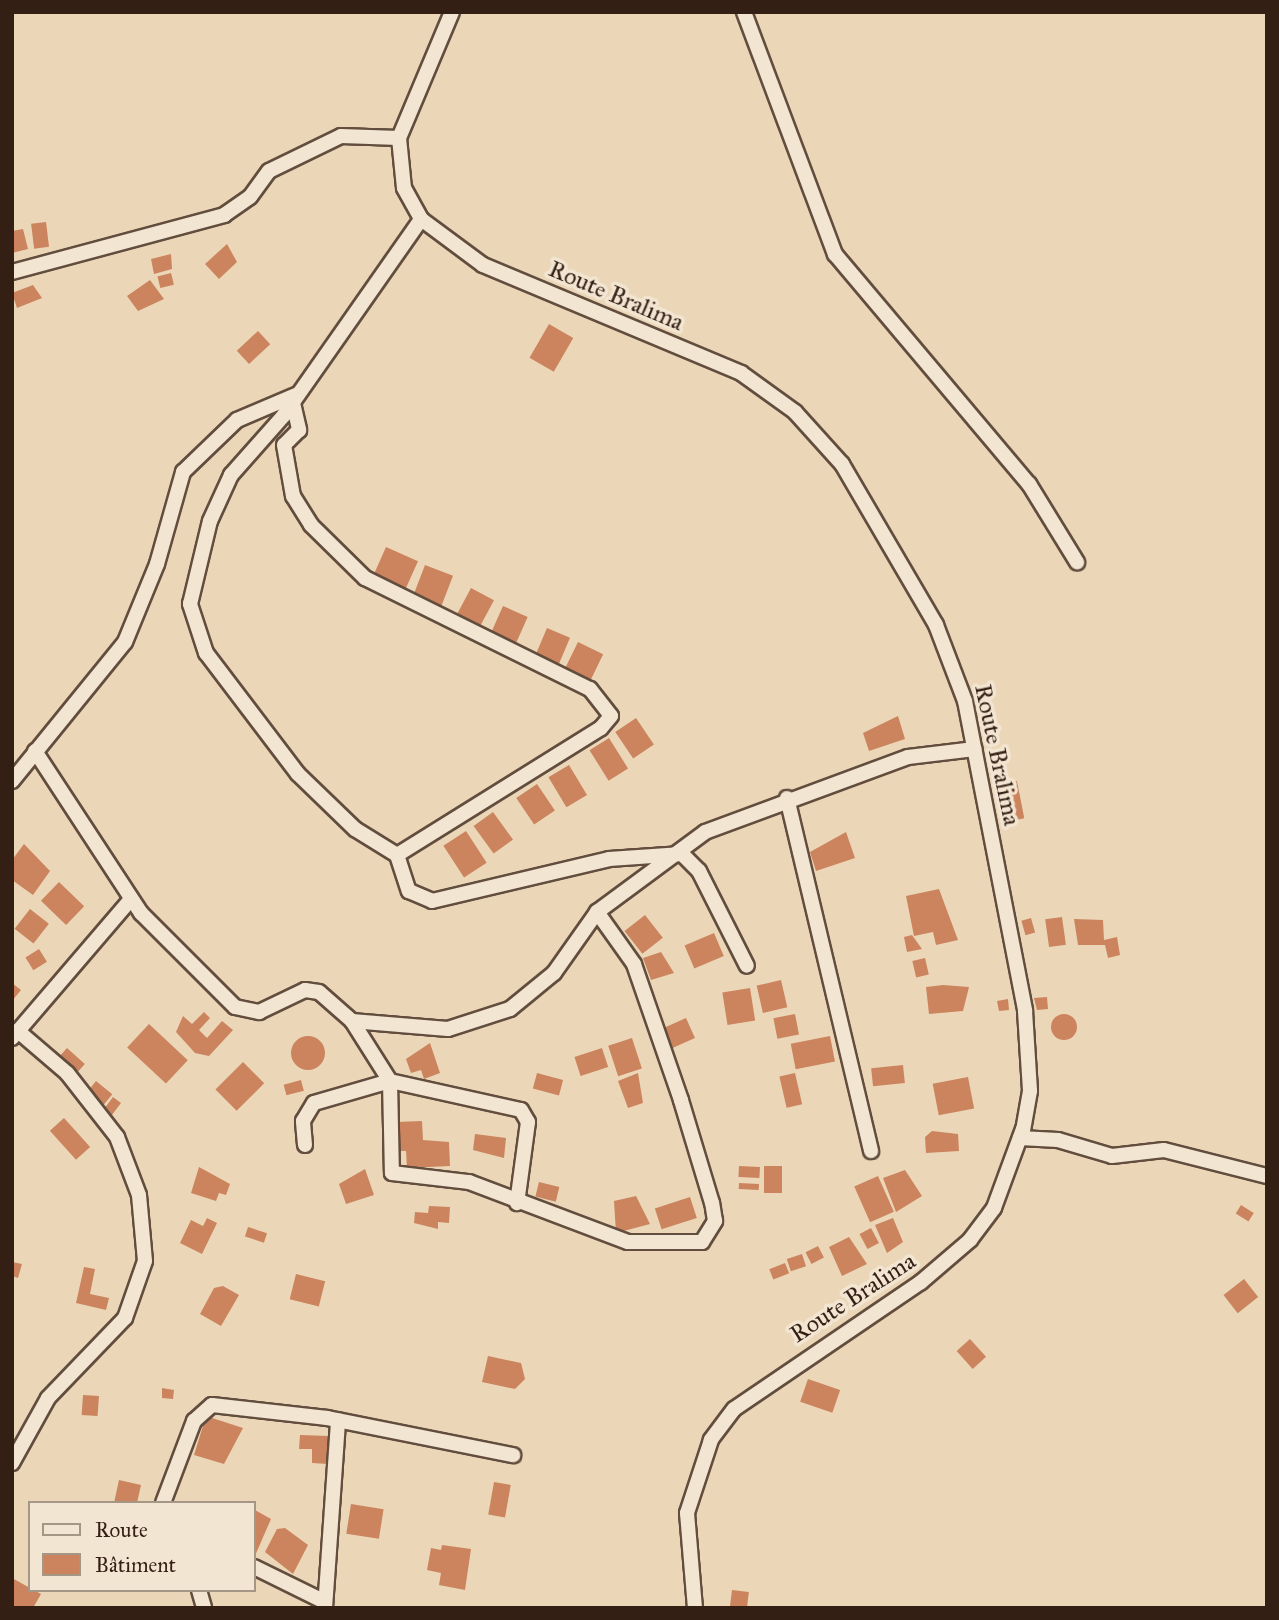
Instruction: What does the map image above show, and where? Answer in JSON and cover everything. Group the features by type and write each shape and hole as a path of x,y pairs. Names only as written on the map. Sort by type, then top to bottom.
{"street":[{"name":"Route Bralima","path":"452,12 399,138 404,188 421,219 484,265 741,373 794,412 842,464 894,544 936,625 965,701 1025,1011 1030,1091 1020,1138 994,1208 950,1260 752,1392 711,1440 687,1513 695,1608"},
{"path":"744,12 835,254 1036,493 1077,562"},
{"path":"12,272 224,215 250,197 269,171 341,136 399,138"},
{"path":"421,219 295,399 231,475 210,520 190,604 195,631 298,774 355,829 397,855 409,891 432,901 609,859 682,854 699,871 747,966"},
{"path":"12,781 125,642 157,564 183,472 237,420 295,399"},
{"path":"295,399 299,430 284,445 291,489 311,525 365,578 590,689 611,716 601,728 397,855"},
{"path":"352,1021 447,1029 510,1009 554,973 597,912 682,854 705,832 787,798 908,757 975,748"},
{"path":"35,751 131,899 162,938 235,1007 259,1012 312,990 352,1021 390,1080 388,1170 448,1176 628,1242 693,1244 711,1233 715,1221 647,995 634,964 597,912"},
{"path":"787,798 871,1152"},
{"path":"12,1463 48,1398 125,1318 145,1241 139,1195 117,1137 67,1073 15,1035 131,899"},
{"path":"305,1145 303,1121 314,1103 390,1080 521,1110 528,1122 517,1203"},
{"path":"1020,1138 1058,1140 1112,1156 1164,1150 1267,1176"},
{"path":"164,1501 201,1410 225,1406 338,1420 513,1455"},
{"path":"256,1568 326,1605 338,1420"}],"building":[{"path":"46,222 49,247 34,249 31,224"},
{"path":"23,229 28,249 12,253 12,231"},
{"path":"227,244 237,262 219,279 205,264"},
{"path":"171,254 172,269 154,274 151,259"},
{"path":"171,273 174,285 160,288 157,276"},
{"path":"150,280 164,299 138,311 127,296"},
{"path":"33,285 42,298 17,308 12,293"},
{"path":"549,324 573,338 554,372 530,358"},
{"path":"258,331 270,344 249,364 237,351"},
{"path":"386,547 418,561 403,594 371,580"},
{"path":"425,565 453,576 441,607 413,596"},
{"path":"471,588 494,600 479,628 456,615"},
{"path":"503,606 528,617 516,643 491,632"},
{"path":"547,628 570,638 559,664 536,655"},
{"path":"578,642 603,654 590,682 564,670"},
{"path":"898,716 905,739 869,751 863,733"},
{"path":"636,718 654,745 633,759 615,732"},
{"path":"609,738 628,769 609,781 589,750"},
{"path":"569,765 587,795 566,807 548,777"},
{"path":"1017,781 1024,818 1004,822 996,785"},
{"path":"537,784 555,811 534,825 516,798"},
{"path":"493,812 513,840 494,854 474,826"},
{"path":"466,831 487,863 464,878 443,846"},
{"path":"846,832 855,858 816,871 810,852"},
{"path":"24,844 50,871 33,895 12,880 12,860"},
{"path":"59,882 84,906 66,925 41,901"},
{"path":"939,889 958,940 936,945 933,932 914,936 906,896"},
{"path":"30,909 49,924 34,943 15,929"},
{"path":"645,915 663,938 642,954 625,931"},
{"path":"1062,917 1066,945 1049,947 1045,919"},
{"path":"1031,918 1035,932 1026,935 1021,921"},
{"path":"1074,919 1103,920 1104,940 1117,937 1120,955 1108,958 1105,945 1078,945"},
{"path":"714,933 724,956 694,969 685,946"},
{"path":"912,935 922,949 907,952 904,937"},
{"path":"39,949 47,962 33,970 25,957"},
{"path":"661,952 674,973 651,980 643,958"},
{"path":"925,958 929,975 916,977 912,961"},
{"path":"781,980 787,1007 763,1013 757,986"},
{"path":"12,983 21,990 12,1001"},
{"path":"926,987 969,987 963,1011 929,1014"},
{"path":"750,988 755,1021 728,1025 722,992"},
{"path":"1047,997 1048,1009 1037,1010 1034,998"},
{"path":"1008,999 1009,1010 999,1011 997,1001"},
{"path":"204,1012 210,1018 199,1030 207,1038 222,1021 233,1030 209,1056 195,1053 176,1032 183,1016 192,1024"},
{"path":"795,1014 799,1035 777,1039 773,1018"},
{"path":"1064,1014 1073,1018 1077,1027 1073,1036 1064,1040 1055,1036 1051,1027 1055,1018"},
{"path":"686,1018 695,1038 670,1049 661,1029"},
{"path":"149,1024 188,1060 166,1084 127,1047"},
{"path":"308,1036 320,1041 325,1053 320,1065 308,1070 296,1065 291,1053 296,1041"},
{"path":"830,1036 835,1062 796,1069 791,1044"},
{"path":"632,1038 642,1068 618,1076 608,1046"},
{"path":"430,1043 440,1073 424,1079 421,1070 411,1073 406,1059"},
{"path":"67,1048 85,1064 74,1076 56,1060"},
{"path":"602,1048 608,1067 581,1076 574,1057"},
{"path":"243,1062 264,1083 237,1111 215,1090"},
{"path":"903,1065 905,1083 873,1086 871,1068"},
{"path":"537,1073 563,1080 559,1095 533,1088"},
{"path":"638,1073 643,1103 628,1108 618,1081"},
{"path":"795,1073 802,1104 787,1108 779,1077"},
{"path":"968,1077 974,1108 939,1115 933,1084"},
{"path":"301,1080 304,1091 286,1095 284,1085"},
{"path":"96,1081 112,1094 104,1105 87,1092"},
{"path":"113,1097 121,1103 111,1116 103,1110"},
{"path":"64,1118 90,1147 76,1160 50,1131"},
{"path":"422,1121 423,1140 449,1142 450,1166 407,1168 406,1151 398,1151 396,1122"},
{"path":"932,1131 958,1134 959,1151 926,1153 925,1137"},
{"path":"475,1134 506,1138 504,1158 473,1150"},
{"path":"739,1166 760,1167 759,1178 738,1177"},
{"path":"764,1166 782,1166 782,1193 764,1193"},
{"path":"199,1167 230,1184 226,1195 219,1193 216,1201 191,1193"},
{"path":"365,1169 374,1195 346,1204 339,1184"},
{"path":"905,1170 922,1196 896,1212 883,1178"},
{"path":"878,1176 894,1212 870,1222 854,1187"},
{"path":"539,1182 559,1187 556,1202 535,1197"},
{"path":"739,1183 759,1184 759,1190 739,1189"},
{"path":"636,1196 650,1224 616,1233 614,1201"},
{"path":"690,1197 697,1218 662,1229 655,1208"},
{"path":"1241,1205 1254,1213 1248,1221 1236,1213"},
{"path":"429,1206 450,1207 449,1223 438,1222 438,1229 414,1223 415,1212 428,1213"},
{"path":"207,1218 217,1223 202,1254 180,1243 191,1220 203,1226"},
{"path":"893,1218 903,1242 887,1253 875,1225"},
{"path":"248,1227 267,1233 264,1243 245,1237"},
{"path":"871,1228 879,1243 868,1249 860,1234"},
{"path":"849,1237 867,1264 842,1276 829,1247"},
{"path":"818,1246 824,1258 811,1264 806,1252"},
{"path":"802,1254 806,1266 791,1271 787,1259"},
{"path":"12,1262 22,1264 18,1278 12,1276"},
{"path":"785,1263 789,1273 773,1280 769,1269"},
{"path":"84,1267 95,1269 90,1294 109,1298 106,1310 76,1303"},
{"path":"296,1274 325,1281 319,1306 290,1299"},
{"path":"1244,1279 1258,1297 1238,1313 1224,1295"},
{"path":"223,1286 239,1295 221,1326 200,1314 214,1288"},
{"path":"970,1339 986,1357 973,1369 957,1351"},
{"path":"488,1356 521,1363 525,1379 515,1389 482,1382"},
{"path":"808,1379 840,1390 832,1413 800,1402"},
{"path":"162,1388 174,1390 173,1399 162,1398"},
{"path":"83,1395 99,1396 98,1416 82,1415"},
{"path":"206,1416 243,1428 224,1464 194,1455"},
{"path":"300,1435 329,1436 328,1464 312,1463 312,1449 299,1449"},
{"path":"119,1480 141,1485 137,1501 114,1501"},
{"path":"494,1482 511,1485 505,1517 488,1514"},
{"path":"351,1504 384,1509 379,1539 346,1534"},
{"path":"256,1511 271,1519 256,1553"},
{"path":"285,1528 308,1545 293,1574 265,1552 277,1529"},
{"path":"442,1545 471,1549 465,1590 439,1585 441,1573 427,1570 431,1548 441,1550"},
{"path":"12,1578 28,1587 28,1592 41,1594 33,1608 12,1608"},
{"path":"732,1590 749,1592 747,1608 730,1608"}]}
